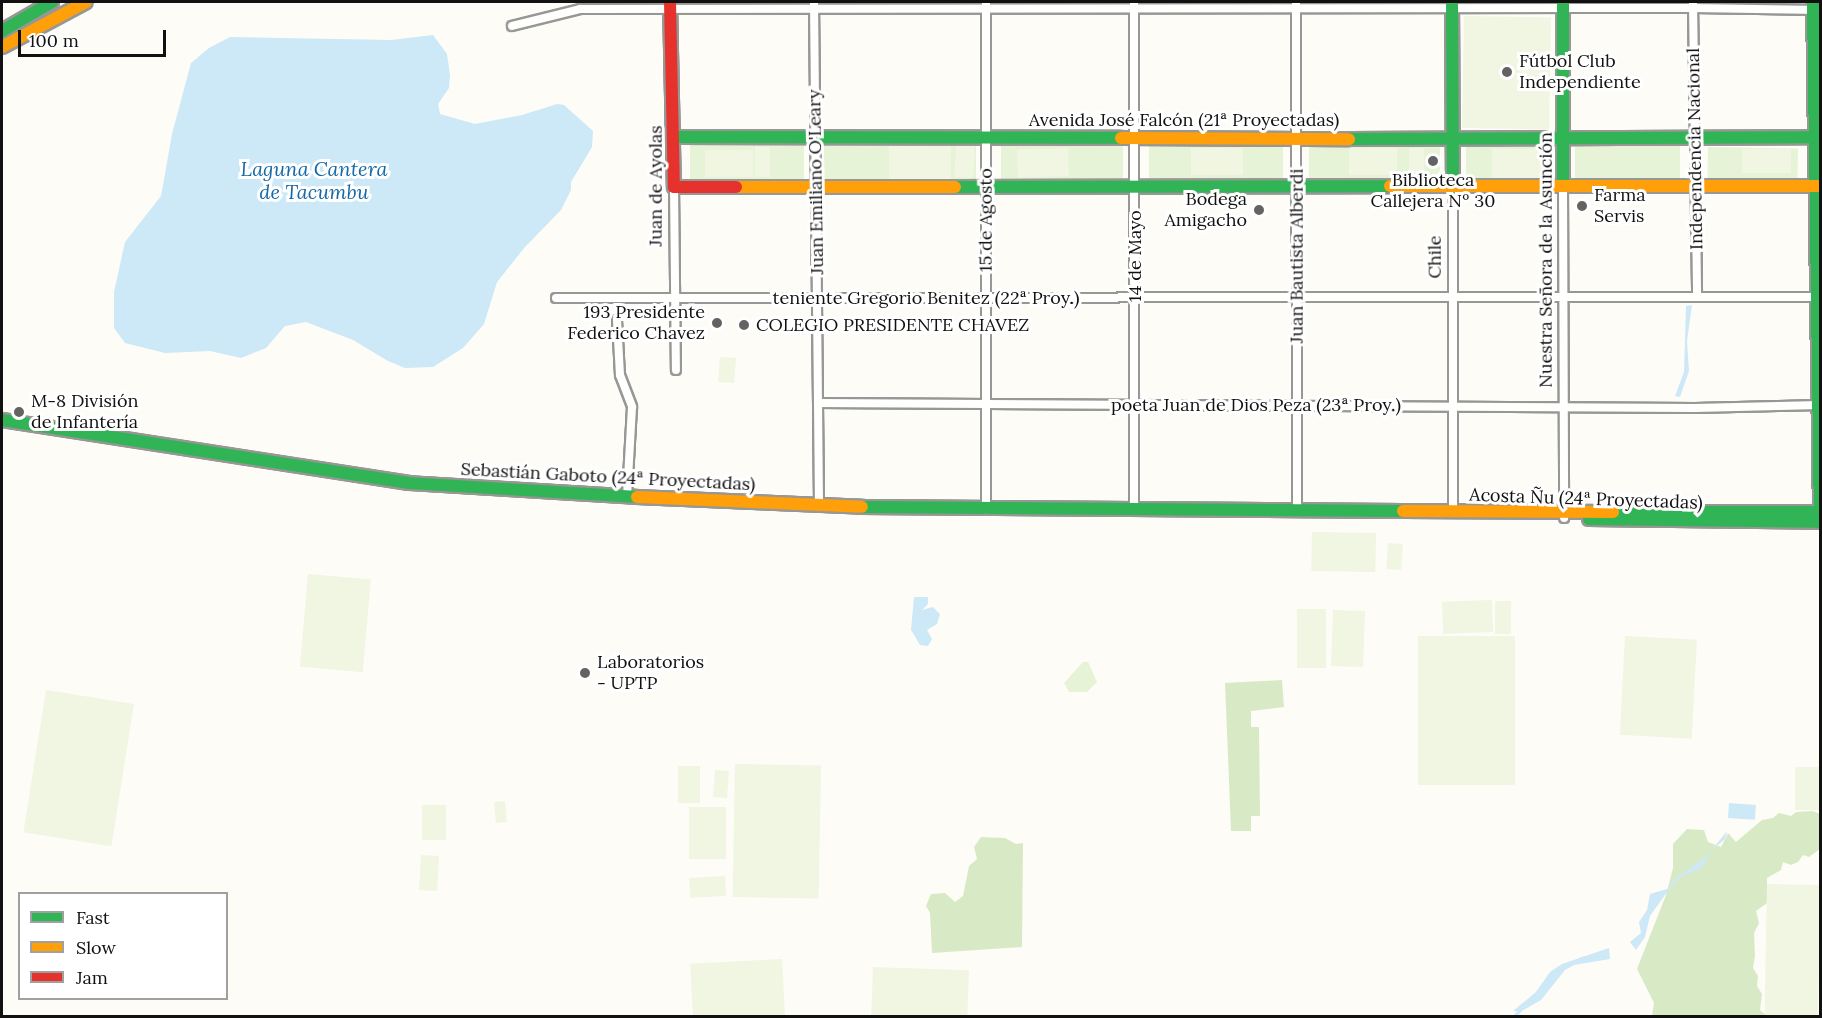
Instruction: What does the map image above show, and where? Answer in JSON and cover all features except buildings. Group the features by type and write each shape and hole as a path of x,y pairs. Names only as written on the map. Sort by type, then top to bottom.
{"main road":[{"path":"2,31 52,2"},
{"path":"2,47 86,2"},
{"name":"Chile","path":"1452,5 1453,188"},
{"name":"Nuestra Señora de la Asunción","path":"1563,5 1563,185"},
{"name":"Juan de Ayolas","path":"670,6 674,187"},
{"path":"1816,7 1820,522"},
{"path":"2,23 37,10"},
{"name":"Avenida José Falcón (21ª Proyectadas)","path":"674,136 1297,139 1818,137"},
{"path":"674,187 1818,186"},
{"name":"Sebastián Gaboto (24ª Proyectadas)","path":"2,420 408,483 819,506 986,510 1298,510"},
{"path":"1298,510 1456,512"},
{"name":"Acosta Ñu (24ª Proyectadas)","path":"1456,512 1467,510 1820,522"},
{"name":"Acosta Ñu (24ª Proyectadas)","path":"1676,516 1820,512"}],"street":[{"name":"15 de Agosto","path":"986,5 986,510"},
{"name":"14 de Mayo","path":"1134,5 1136,298 1134,511"},
{"name":"Juan Bautista Alberdi","path":"1296,5 1298,510"},
{"path":"512,26 580,9 670,6 1693,5 1816,7"},
{"name":"Independencia Nacional","path":"1693,5 1697,296"},
{"name":"Juan Emiliano O'Leary","path":"814,6 819,506"},
{"name":"Nuestra Señora de la Asunción","path":"1563,185 1564,514"},
{"name":"Juan de Ayolas","path":"674,187 676,370"},
{"name":"Chile","path":"1453,188 1453,406 1456,512"},
{"name":"teniente Gregorio Benitez (22ª Proy.)","path":"556,298 1819,297"},
{"path":"617,320 620,375 632,407 627,497"},
{"name":"poeta Juan de Dios Peza (23ª Proy.)","path":"818,403 1695,408 1819,405"}],"green space":[{"name":"Fútbol Club Independiente","path":"1464,16 1551,18 1549,130 1462,128"},
{"path":"690,145 804,145 804,180 690,180"},
{"path":"824,145 976,145 976,179 824,179"},
{"path":"956,145 975,146 973,178 954,177"},
{"path":"1001,145 1123,145 1123,180 1001,180"},
{"path":"1149,145 1283,145 1283,179 1149,179"},
{"path":"1466,145 1550,145 1550,179 1466,179"},
{"path":"1575,145 1680,145 1680,179 1575,179"},
{"path":"889,146 951,146 951,179 889,179"},
{"path":"1309,146 1440,146 1440,179 1309,179"},
{"path":"755,147 770,147 770,177 755,177"},
{"path":"1708,147 1798,149 1797,180 1707,178"},
{"path":"1068,148 1069,176 1018,178 1017,150"},
{"path":"1191,148 1243,148 1243,175 1191,175"},
{"path":"1349,148 1397,148 1397,175 1349,175"},
{"path":"1409,148 1424,148 1424,175 1409,175"},
{"path":"1492,149 1543,149 1543,178 1492,178"},
{"path":"1742,149 1791,149 1791,173 1742,173"},
{"path":"705,150 753,150 753,177 705,177"},
{"path":"720,357 736,358 734,383 718,382"},
{"path":"1312,532 1376,533 1375,572 1311,571"},
{"path":"1388,543 1403,544 1401,570 1386,569"},
{"path":"308,574 371,579 363,672 300,667"},
{"path":"1492,600 1493,632 1443,634 1442,602"},
{"path":"1495,601 1511,601 1511,634 1495,634"},
{"path":"1297,609 1326,609 1326,668 1297,668"},
{"path":"1333,610 1365,611 1363,667 1331,666"},
{"path":"1418,636 1515,636 1515,785 1418,785"},
{"path":"1625,636 1697,640 1692,739 1620,735"},
{"path":"1083,662 1088,662 1097,682 1087,692 1069,692 1064,683"},
{"path":"1282,680 1284,707 1251,711 1251,727 1259,727 1260,816 1251,816 1251,831 1231,831 1225,683"},
{"path":"46,690 134,704 111,846 23,832"},
{"path":"735,764 821,766 819,898 733,897"},
{"path":"678,766 700,766 700,803 678,803"},
{"path":"1795,767 1820,767 1820,810 1795,810"},
{"path":"715,770 729,771 727,798 713,797"},
{"path":"505,801 507,822 496,823 494,802"},
{"path":"422,805 446,805 446,840 422,840"},
{"path":"689,807 726,807 726,859 689,859"},
{"path":"1813,811 1820,814 1820,849 1809,857 1803,855 1798,862 1791,865 1783,862 1781,870 1767,878 1767,903 1756,911 1759,923 1754,933 1753,968 1758,976 1757,986 1762,994 1760,1010 1767,1016 1652,1016 1654,1003 1637,969 1666,895 1673,868 1673,844 1687,829 1704,830 1708,842 1721,847 1728,833 1736,842 1762,820 1773,818 1779,813 1791,816 1796,812"},
{"path":"981,837 1005,838 1016,844 1023,843 1022,947 932,953 930,913 926,906 931,894 945,893 955,902 963,896 969,866 977,859 974,847"},
{"path":"421,855 439,856 437,891 419,890"},
{"path":"725,876 726,896 690,898 689,878"},
{"path":"1767,884 1820,885 1818,1016 1765,1016"},
{"path":"782,959 785,1016 693,1016 690,964"},
{"path":"873,967 969,970 967,1016 871,1016"}],"water":[{"name":"Laguna Cantera de Tacumbu","path":"433,35 447,54 450,75 449,88 438,104 440,114 475,124 522,115 557,104 564,105 593,131 592,147 571,182 571,190 561,210 525,247 497,282 484,324 463,348 433,367 405,368 388,361 353,340 306,322 285,326 266,348 241,358 210,351 165,353 125,343 114,328 114,292 125,242 161,196 172,134 191,63 209,48 230,37 391,40"},
{"path":"1692,305 1687,341 1689,371 1680,397 1675,396 1684,372 1686,306"},
{"path":"914,597 928,597 928,604 922,610 933,607 940,614 937,624 927,630 932,639 928,646 920,645 911,630"},
{"path":"1729,803 1756,805 1755,820 1728,818"},
{"path":"1727,831 1725,839 1713,849 1700,869 1682,876 1670,888 1650,916 1645,937 1636,950 1630,942 1641,933 1639,922 1647,910 1650,894 1667,889 1675,879 1707,856"},
{"path":"1609,948 1610,959 1574,965 1565,970 1541,1000 1520,1012 1513,1011 1536,992 1550,972 1562,964"}],"waterway":[{"path":"1568,964 1584,957"},
{"path":"1514,1016 1520,1010"}],"traffic: fast":[{"path":"2,31 52,2"},
{"path":"1452,2 1453,188"},
{"path":"1563,2 1563,185"},
{"path":"1813,2 1820,522"},
{"path":"674,137 1121,138"},
{"path":"1349,139 1820,137"},
{"path":"955,187 1390,186"},
{"path":"2,420 408,483 637,497"},
{"path":"862,507 1403,511"},
{"path":"1613,512 1820,512"},
{"path":"1589,519 1820,522"}],"traffic: slow":[{"path":"2,47 86,2"},
{"path":"1121,138 1349,139"},
{"path":"1390,186 1820,186"},
{"path":"736,187 955,187"},
{"path":"637,497 862,507"},
{"path":"1403,511 1613,512"}],"traffic: jam":[{"path":"670,2 674,187 736,187"}],"place":[{"name":"Fútbol Club Independiente","path":"1507,72"},
{"name":"Biblioteca Callejera Nº 30","path":"1433,161"},
{"name":"Farma Servis","path":"1582,206"},
{"name":"Bodega Amigacho","path":"1259,210"},
{"name":"193 Presidente Federico Chavez","path":"717,323"},
{"name":"COLEGIO PRESIDENTE CHAVEZ","path":"744,325"},
{"name":"M-8 División de Infantería","path":"19,412"},
{"name":"Laboratorios - UPTP","path":"585,673"}]}
